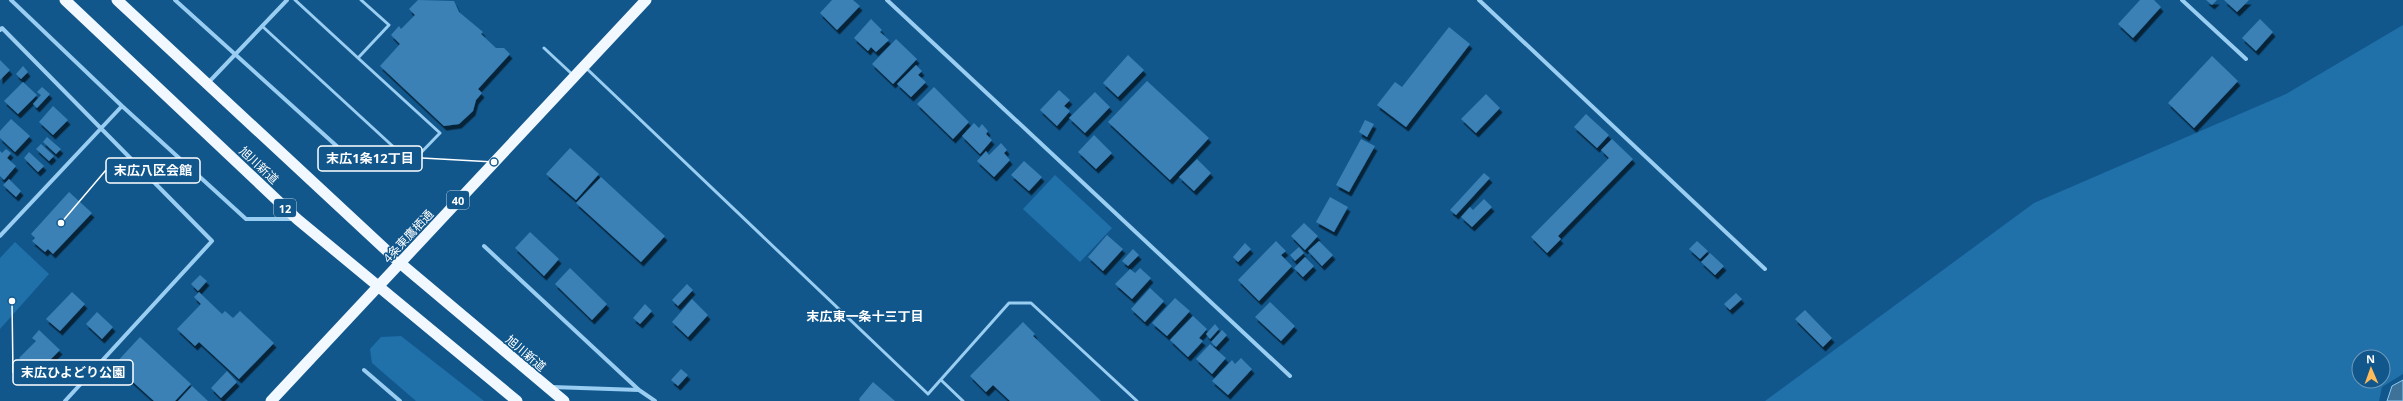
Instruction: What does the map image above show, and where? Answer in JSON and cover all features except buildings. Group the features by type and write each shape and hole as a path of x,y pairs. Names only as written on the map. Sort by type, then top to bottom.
{"highway":[{"name":"旭川新道","path":"65,0 296,219 517,401"},
{"name":"旭川新道","path":"117,0 400,263 564,401"},
{"name":"4条東鷹栖通","path":"271,401 646,0"}],"street":[{"path":"10,0 122,106 246,219 296,219"},
{"path":"175,0 361,168"},
{"path":"207,84 287,0"},
{"path":"887,0 1290,376"},
{"path":"1479,0 1764,269"},
{"path":"2182,0 2246,59"},
{"path":"0,30 2,28 212,242 65,401"},
{"path":"0,236 122,106"},
{"path":"484,246 639,390 655,401"},
{"path":"364,370 400,401"},
{"path":"546,387 639,390"}],"lane":[{"path":"262,26 411,163 440,133 295,0"},
{"path":"358,58 389,25 361,0"},
{"path":"544,48 574,76"},
{"path":"584,66 928,394 1009,303 1031,302 1136,401"},
{"path":"941,380 963,401"}],"shaded area":[{"path":"2403,25 2403,374 2391,381 2391,349 2351,349 2351,389 2382,389 2379,401 1765,401 2034,203 2286,94"},
{"path":"1055,175 1112,228 1080,262 1023,209"},
{"path":"15,242 49,274 0,329 0,258"},
{"path":"401,336 484,401 416,401 372,363 370,349 381,337"},
{"path":"2403,380 2403,401 2387,401 2392,386"}],"place":[{"name":"末広1条12丁目","path":"494,162"},
{"name":"末広八区会館","path":"61,223"},
{"name":"末広ひよどり公園","path":"12,301"}],"district":[{"name":"末広東一条十三丁目","path":"865,316"}]}
